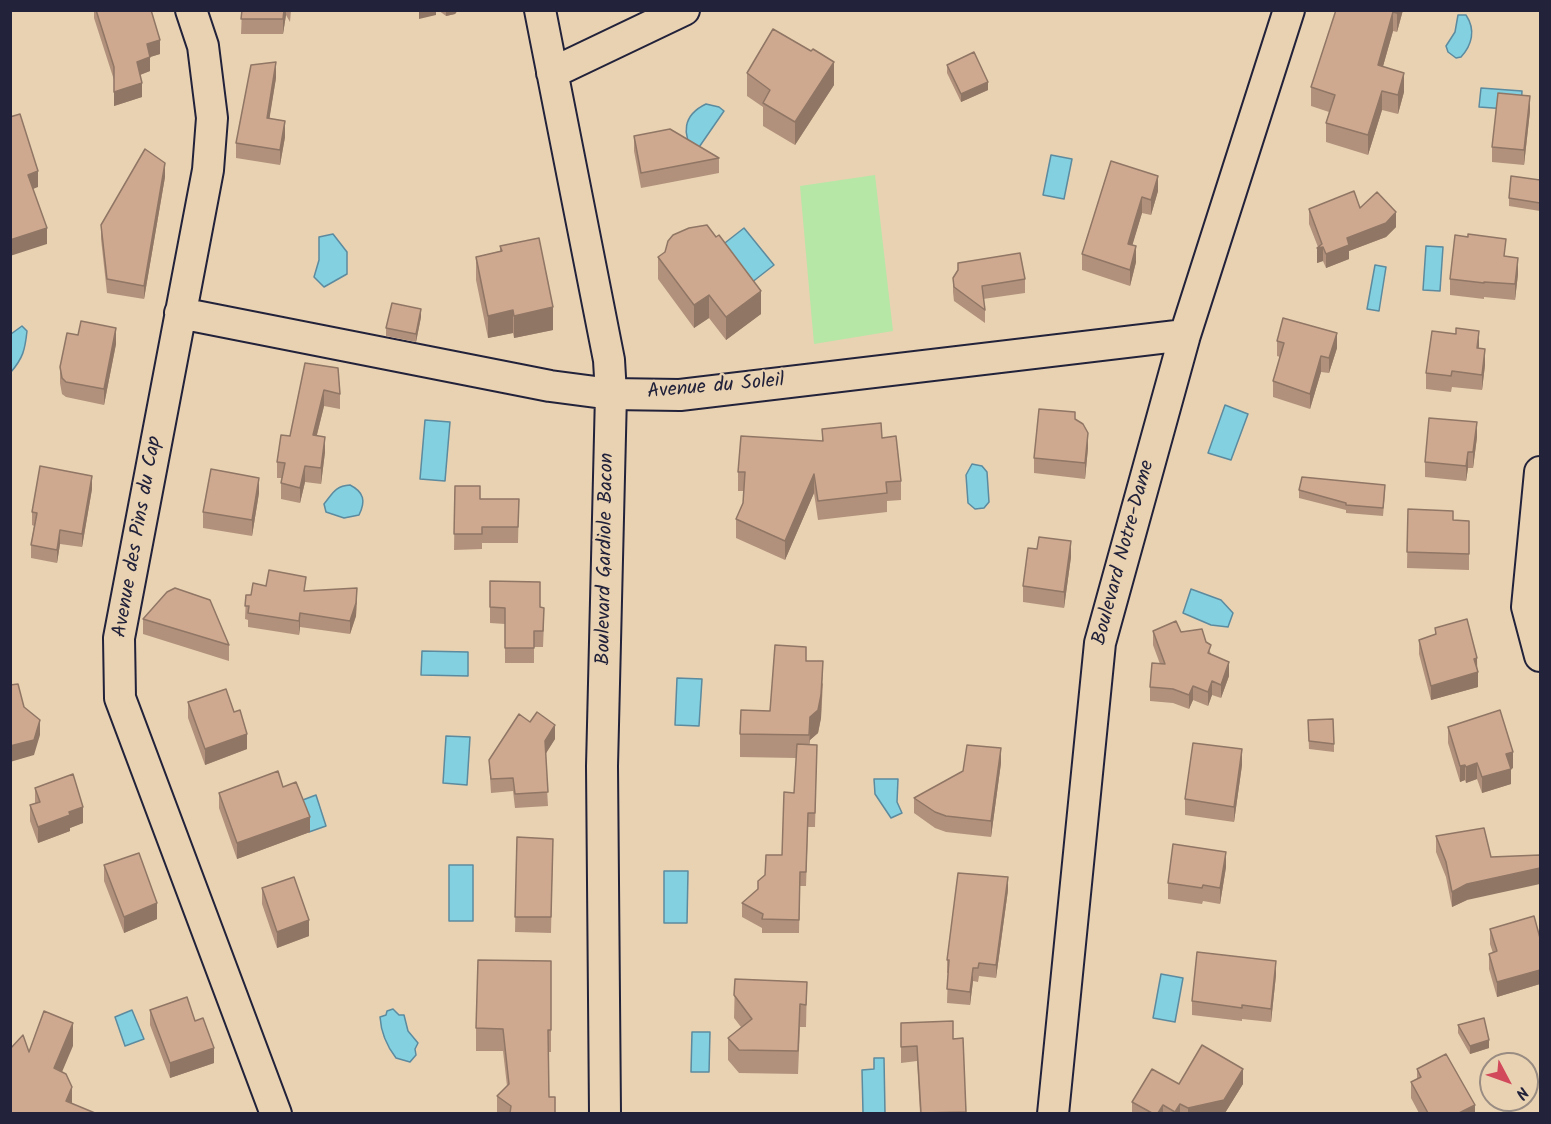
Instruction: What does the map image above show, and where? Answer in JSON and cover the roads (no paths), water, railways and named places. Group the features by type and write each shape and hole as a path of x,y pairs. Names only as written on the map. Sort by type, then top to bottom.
{"street":[{"name":"Avenue des Pins du Cap","path":"191,10 203,46 212,117 207,170 119,638 120,698 276,1113"},
{"name":"Boulevard Gardiole Bacon","path":"540,10 609,360 611,394 602,766 605,1113"},
{"path":"552,72 684,10"},
{"name":"Boulevard Notre-Dame","path":"1053,1113 1100,643 1185,335 1288,10"},
{"name":"Avenue du Soleil","path":"180,313 550,386 611,394 680,395 1185,335"},
{"path":"1540,472 1527,607 1540,656"}],"water":[{"path":"1458,15 1466,15 1472,32 1468,47 1461,57 1456,58 1448,52 1446,46 1455,32"},
{"path":"1481,88 1522,91 1521,110 1479,107"},
{"path":"706,104 719,107 724,111 695,153 688,139 687,126 689,119 698,108"},
{"path":"1051,155 1072,159 1064,199 1043,195"},
{"path":"744,228 774,265 751,283 721,246"},
{"path":"333,234 347,252 347,274 324,287 314,277 319,260 319,237"},
{"path":"1426,246 1443,247 1440,291 1423,290"},
{"path":"1375,265 1386,267 1379,311 1367,309"},
{"path":"22,326 27,331 24,349 21,358 11,372 11,334"},
{"path":"1225,405 1248,414 1231,460 1208,453"},
{"path":"425,420 450,422 445,481 420,479"},
{"path":"972,464 982,466 987,472 989,502 984,508 975,509 968,503 966,475"},
{"path":"350,485 362,497 363,505 359,515 344,518 326,512 324,504 332,493 341,487"},
{"path":"1191,589 1221,600 1233,613 1228,627 1211,625 1183,613"},
{"path":"422,651 468,652 468,676 421,675"},
{"path":"677,678 702,679 699,726 675,725"},
{"path":"446,736 470,737 467,785 443,783"},
{"path":"874,779 898,779 897,802 902,813 891,818 875,794"},
{"path":"316,795 326,826 309,832 300,801"},
{"path":"449,865 473,865 473,921 449,921"},
{"path":"664,871 688,871 687,923 664,923"},
{"path":"1161,974 1183,978 1175,1022 1153,1018"},
{"path":"393,1009 399,1015 404,1015 408,1031 418,1043 415,1049 416,1055 410,1062 396,1058 383,1034 380,1017"},
{"path":"132,1010 144,1039 125,1046 115,1017"},
{"path":"692,1032 710,1032 709,1072 691,1072"},
{"path":"874,1058 884,1058 885,1113 863,1113 862,1070 874,1069"}]}
